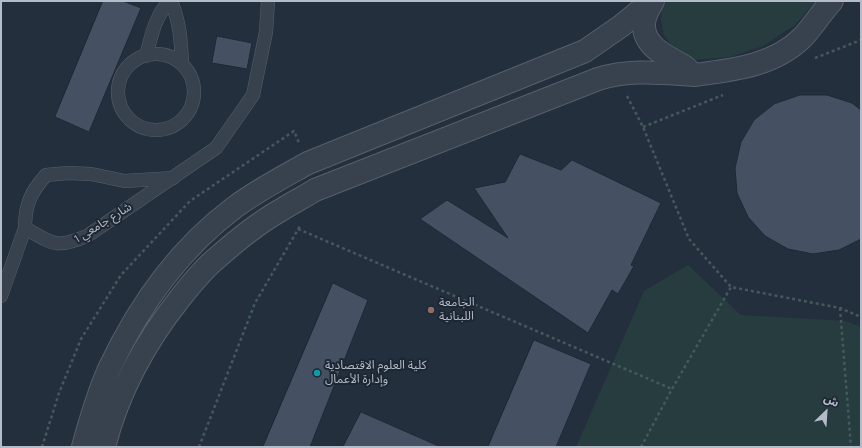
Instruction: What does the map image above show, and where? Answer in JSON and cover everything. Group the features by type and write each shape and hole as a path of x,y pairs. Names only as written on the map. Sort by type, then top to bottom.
{"street":[{"path":"652,1 644,24 647,39 661,54 684,66 694,75"},
{"path":"83,447 91,418 109,370 128,334 151,296 178,261 201,236 235,207 267,185 308,163 585,51 621,26 652,1"},
{"path":"104,447 124,389 144,348 167,315 191,285 217,258 280,210 315,190 598,79 615,74 631,72 694,75 738,69 759,64 790,48 802,37 828,4"},
{"path":"252,195 265,221"}],"lane":[{"path":"146,56 155,23 162,10 170,1 177,17 181,35 182,63 194,83 192,107 176,126 152,131 130,121 118,100 120,76 136,58 146,56 160,53 182,63"},
{"name":"شارع جامعي 1","path":"25,228 55,244 70,243 87,236 216,148 253,95 266,32 268,1"},
{"path":"1,296 25,228 25,216 28,200 35,187 46,175 68,173 91,174 126,181 172,178"}],"path":[{"path":"626,93 643,127 690,239 731,287 840,308 861,317"},
{"path":"199,447 255,303 301,224"},
{"path":"298,229 672,389"},
{"path":"642,447 672,389 731,287"},
{"path":"840,308 851,447"}],"green space":[{"path":"667,1 816,1 795,25 763,46 730,57 695,60 675,51 664,35 661,20 662,8"},
{"path":"688,265 741,315 846,321 861,327 861,447 576,447 644,291"}],"building":[{"path":"103,1 123,1 141,8 89,132 55,117"},
{"path":"217,36 252,43 247,69 212,63"},
{"path":"800,95 827,95 852,103 861,110 861,239 839,250 813,254 788,249 765,236 748,217 737,193 735,168 741,142 754,120 774,104"},
{"path":"520,154 561,170 572,160 661,203 631,265 634,266 618,294 612,290 588,333 420,219 447,200 508,238 474,188 505,182"},
{"name":"كلية العلوم الاقتصادية وإدارة الأعمال","path":"333,283 368,300 310,447 263,447"},
{"path":"534,340 591,364 556,447 488,447"},
{"name":"كلية العلوم الاقتصادية وإدارة الأعمال","path":"361,412 441,447 343,447"}],"place":[{"name":"الجامعة اللبنانية","path":"431,310"},
{"name":"كلية العلوم الاقتصادية وإدارة الأعمال","path":"317,373"}]}
